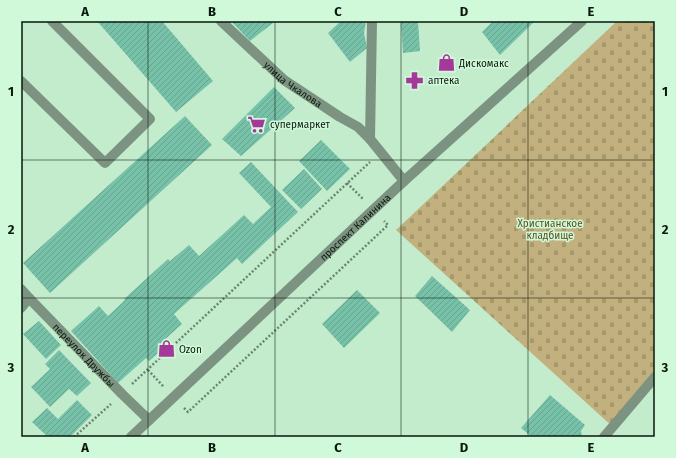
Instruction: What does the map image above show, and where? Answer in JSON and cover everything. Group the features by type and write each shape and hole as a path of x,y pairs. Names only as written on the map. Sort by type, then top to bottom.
{"street":[{"path":"21,81 105,163 150,119 52,21"},
{"name":"улица Чкалова","path":"221,21 284,80 340,117 358,127 370,139 404,181"},
{"path":"370,139 372,21"},
{"name":"проспект Калинина","path":"131,437 404,181 582,21"},
{"name":"переулок Дружбы","path":"21,289 149,420"},
{"path":"21,308 29,298"},
{"path":"604,437 655,377"}],"path":[{"path":"74,437 381,152"}],"green space":[{"name":"Христианское кладбище","path":"617,21 655,21 655,377 613,427 396,230"}],"building":[{"path":"97,21 162,21 213,81 176,112"},
{"path":"231,21 271,21 273,23 250,41"},
{"path":"341,21 366,21 364,33 367,48 350,62 328,33"},
{"path":"401,21 418,21 420,51 403,53"},
{"path":"493,21 535,21 500,55 482,32"},
{"name":"супермаркет","path":"274,87 295,108 241,156 222,139"},
{"path":"185,116 212,145 50,293 23,263"},
{"path":"321,140 350,169 327,191 299,161"},
{"path":"251,162 298,212 242,264 237,258 174,314 182,324 162,342 166,346 149,361 146,358 118,383 71,331 99,306 108,316 125,300 124,299 168,259 170,261 189,245 199,256 244,215 253,224 271,207 239,173"},
{"path":"304,169 322,189 301,209 282,190"},
{"path":"432,276 470,310 452,332 415,296"},
{"path":"357,290 380,313 344,348 322,324"},
{"path":"39,321 61,345 46,359 23,334"},
{"path":"59,350 91,383 77,396 69,389 50,407 31,387 50,369 45,364"},
{"path":"550,395 585,425 581,431 582,437 532,437 521,428"},
{"path":"77,400 92,415 70,437 48,437 32,422 47,408 58,419"}],"place":[{"name":"Дискомакс","path":"446,63"},
{"name":"аптека","path":"415,80"},
{"name":"супермаркет","path":"257,124"},
{"name":"Ozon","path":"166,349"}]}
